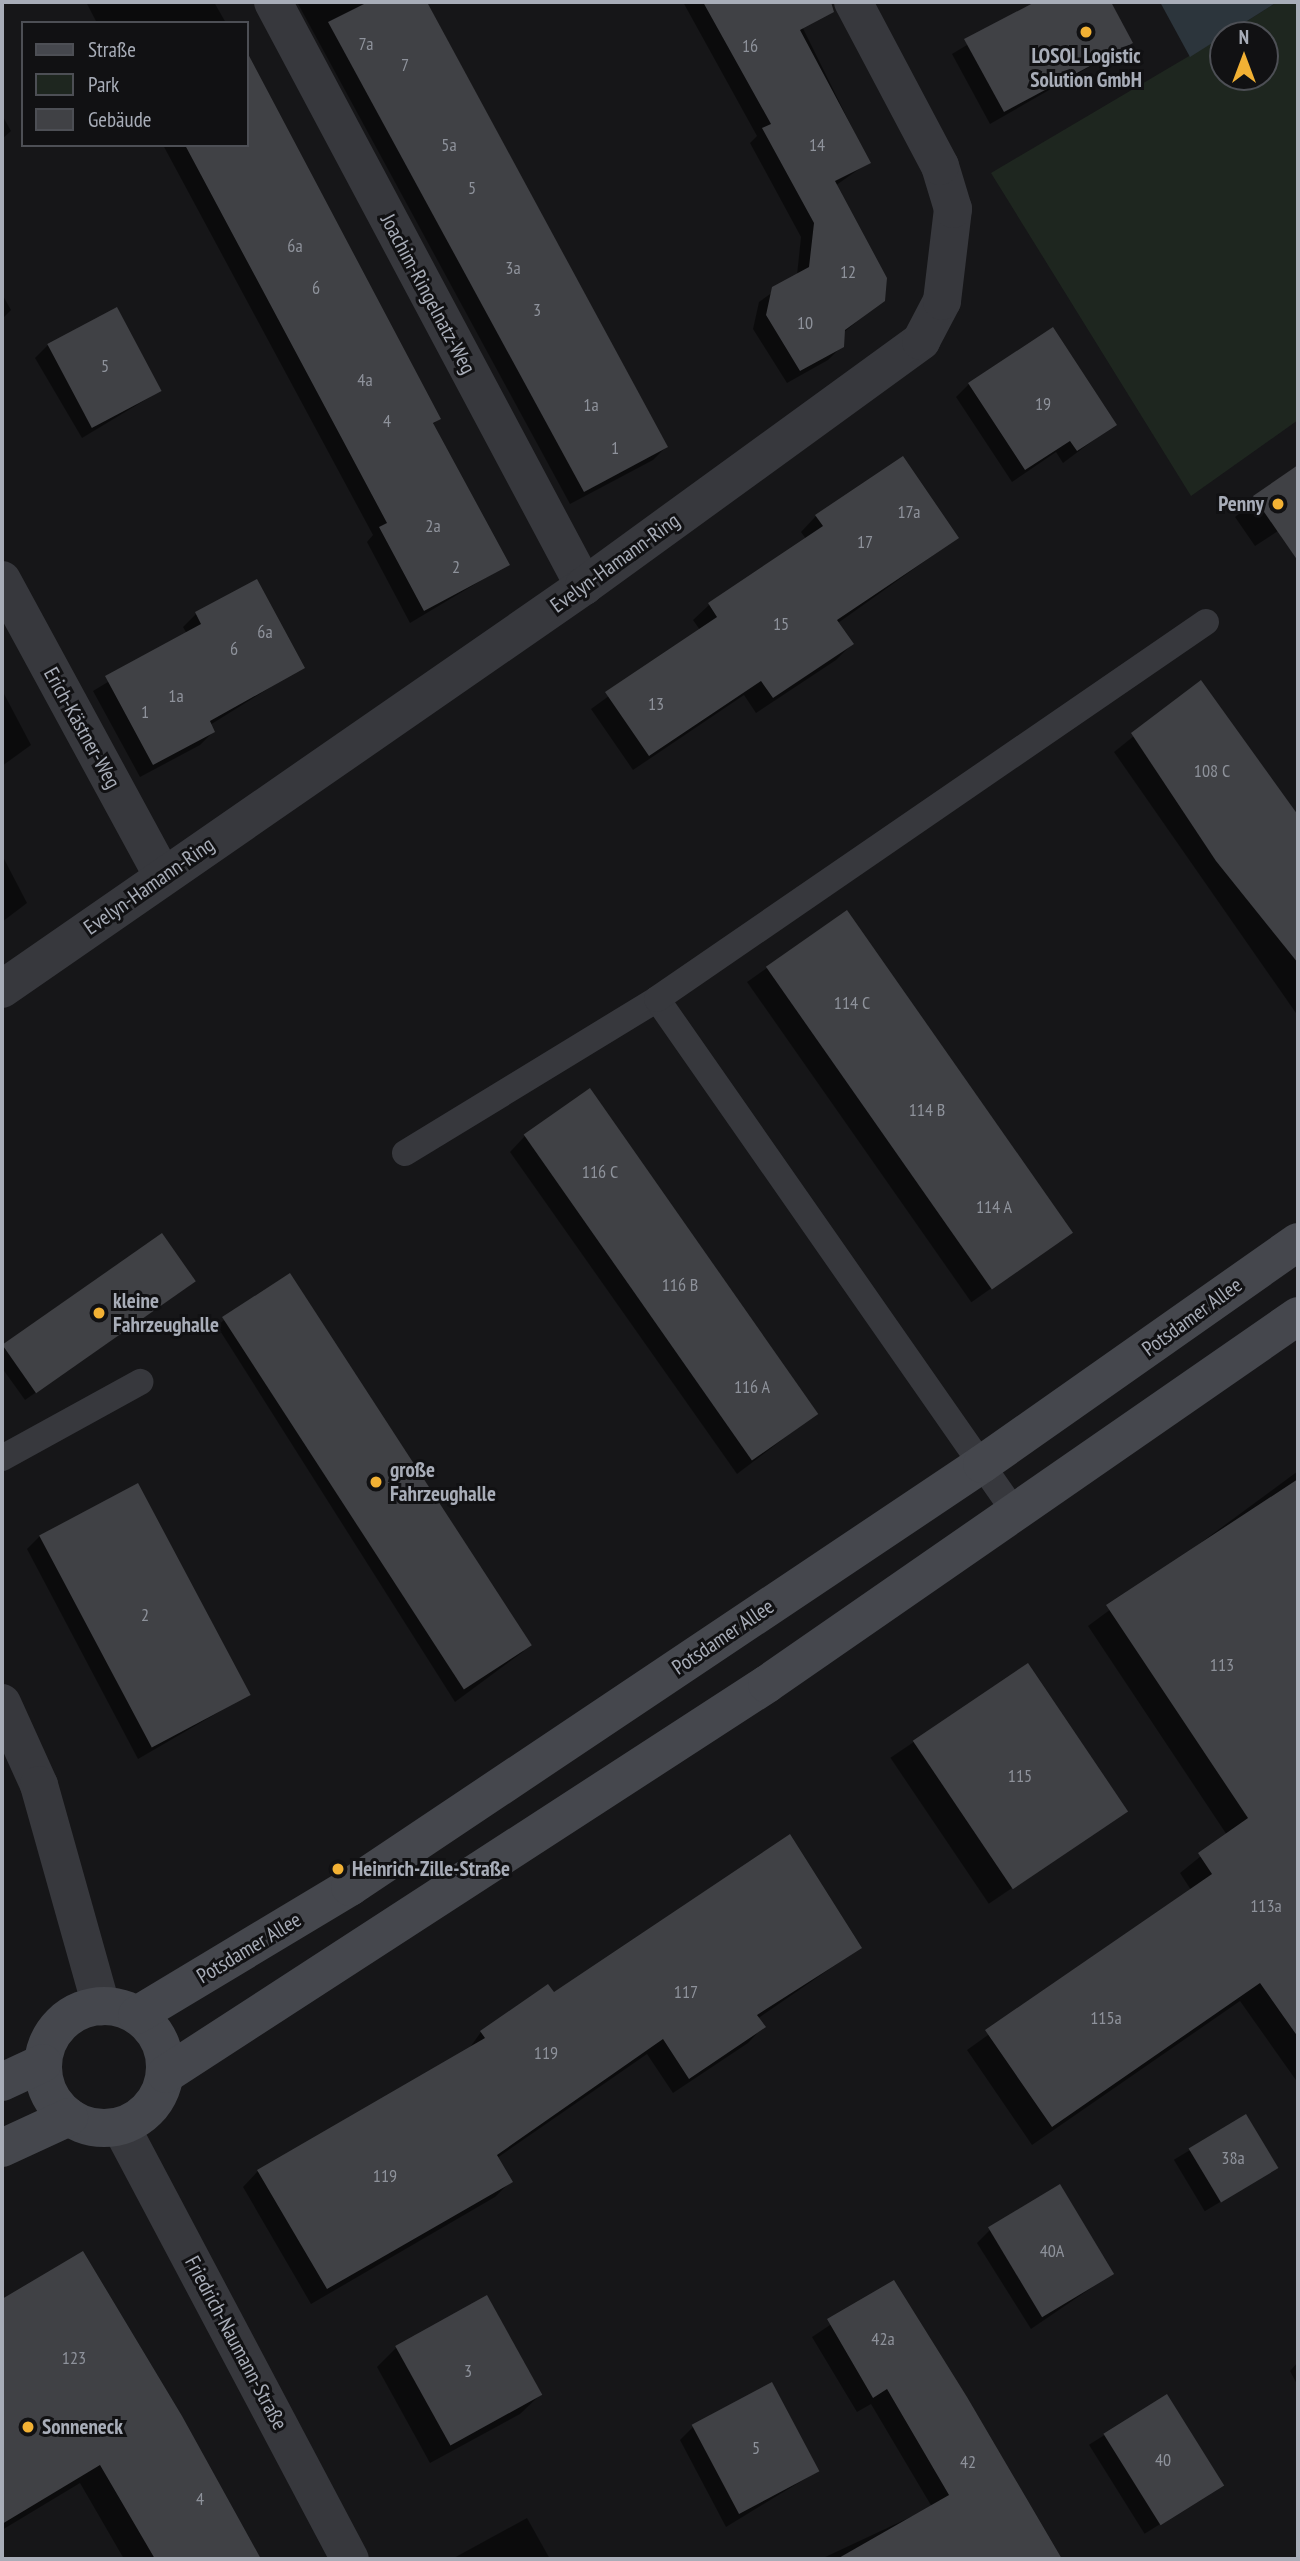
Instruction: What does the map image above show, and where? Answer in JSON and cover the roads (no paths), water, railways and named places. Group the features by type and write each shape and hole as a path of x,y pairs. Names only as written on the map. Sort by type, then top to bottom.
{"street":[{"name":"Joachim-Ringelnatz-Weg","path":"273,2 584,586"},
{"name":"Evelyn-Hamann-Ring","path":"2,989 162,875 584,586 921,341 942,301 953,209 940,166 853,2"},
{"name":"Erich-Kästner-Weg","path":"2,580 162,875"},
{"name":"Potsdamer Allee","path":"137,2015 350,1887 982,1464 1298,1242"},
{"path":"43,2063 55,2103 69,2118 86,2126 121,2127 151,2107 166,2074 536,1838 1298,1316"},
{"path":"2,1703 39,1785 101,2006"},
{"path":"2,2082 43,2063 61,2024 101,2006 137,2015 160,2041 166,2074"},
{"path":"2,2148 69,2118"},
{"name":"Friedrich-Naumann-Straße","path":"121,2127 350,2559"}],"lane":[{"path":"405,1153 657,999 1206,622"},
{"path":"657,999 1014,1511"},
{"path":"2,1458 140,1382"}],"place":[{"name":"LOSOL Logistic Solution GmbH","path":"1086,32"},
{"name":"Penny","path":"1278,504"},
{"name":"kleine Fahrzeughalle","path":"99,1313"},
{"name":"große Fahrzeughalle","path":"376,1482"},
{"name":"Heinrich-Zille-Straße","path":"338,1869"},
{"name":"Sonneneck","path":"28,2427"}]}
